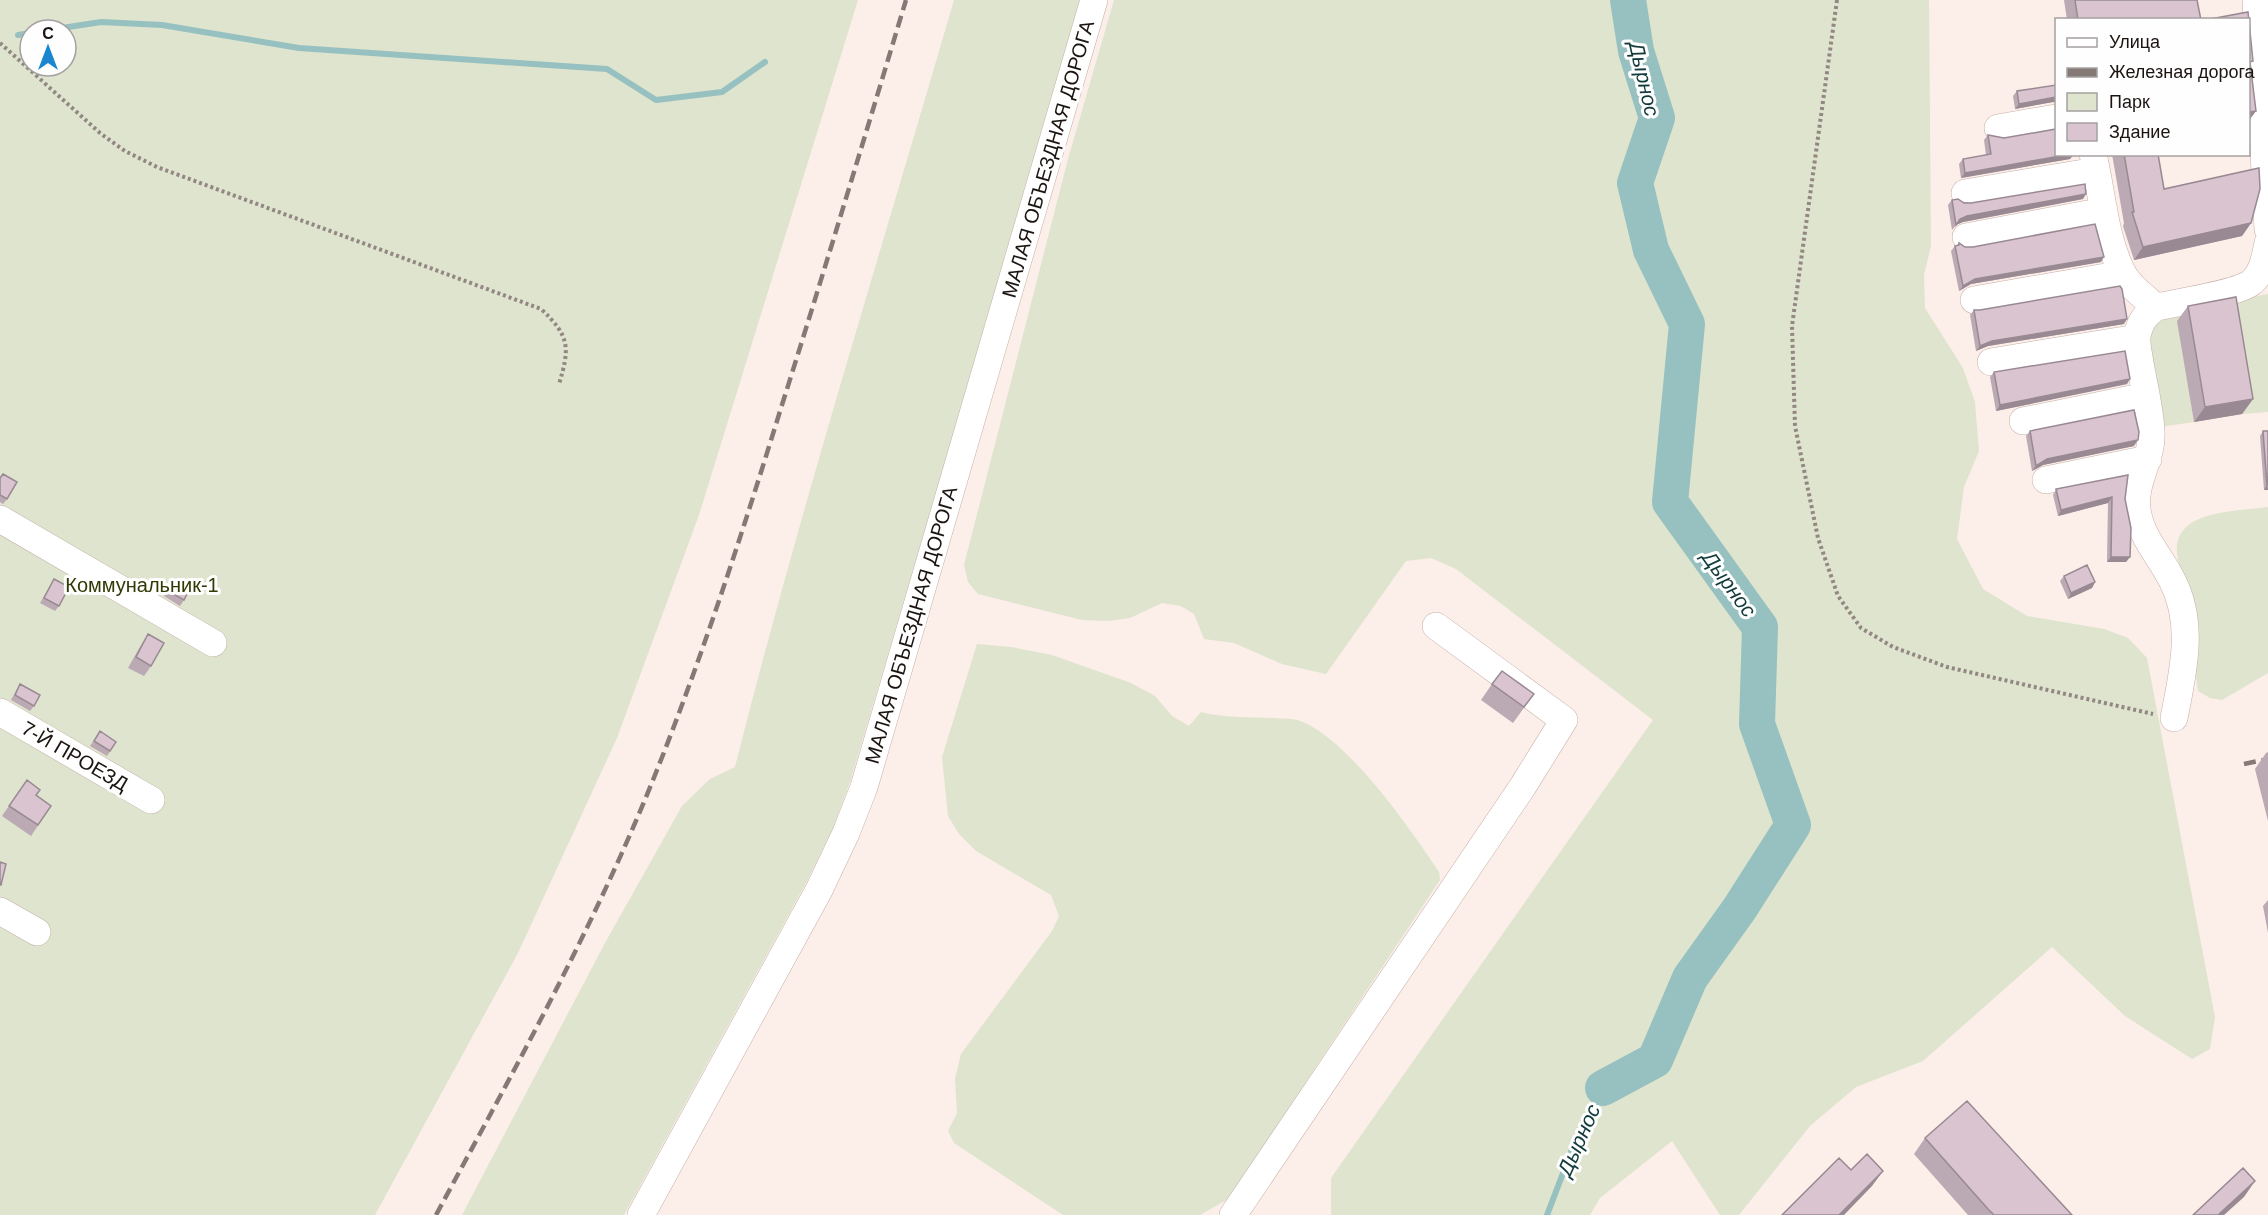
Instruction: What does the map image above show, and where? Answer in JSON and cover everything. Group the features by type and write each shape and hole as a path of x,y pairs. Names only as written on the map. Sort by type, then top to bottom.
{"street":[{"name":"МАЛАЯ ОБЪЕЗДНАЯ ДОРОГА","path":"641,1215 819,890 846,833 860,796 1094,0"},
{"path":"2256,0 2268,229"},
{"path":"1998,128 2055,118"},
{"path":"1965,193 2095,163 2109,235 2123,274 2135,289 2156,307"},
{"path":"1966,237 2104,211"},
{"path":"2174,718 2186,653 2184,616 2173,581 2143,533 2138,514 2136,490 2141,472 2148,459 2151,432 2137,338 2139,325 2146,314 2156,307 2236,289 2251,283 2262,270 2268,243"},
{"path":"1974,300 2123,274"},
{"path":"1991,362 2137,338"},
{"path":"2023,421 2145,396"},
{"path":"2046,480 2148,459"},
{"path":"0,519 213,643"},
{"path":"1233,1215 1564,720 1436,626"},
{"name":"7-Й ПРОЕЗД","path":"0,712 151,800"},
{"path":"0,911 37,932"}],"path":[{"path":"1837,0 1792,326 1795,426 1818,538 1838,596 1861,628 1893,647 1936,663 2039,689 2174,718"},
{"path":"0,43 100,133 157,168 541,309 558,325 565,344 567,357 559,384"}],"green space":[{"name":"Коммунальник-1","path":"0,0 858,0 699,515 617,738 518,953 375,1215 0,1215"},
{"path":"954,0 1082,0 850,782 833,828 806,883 624,1215 462,1215 605,943 682,806 710,779 735,767 813,478"},
{"path":"1114,0 1929,0 1931,246 1924,275 1925,308 1963,368 1975,402 1979,451 1964,487 1957,539 1983,589 2027,616 2104,629 2128,638 2147,658 2215,1017 2210,1049 2192,1059 2125,1016 2052,947 1923,1061 1856,1087 1810,1126 1739,1215 1720,1215 1672,1141 1600,1198 1590,1215 1331,1215 1331,1178 1653,720 1456,569 1431,558 1406,561 1326,674 1282,664 1234,643 1204,639 1194,614 1181,606 1162,603 1130,618 1108,621 1082,620 978,594 968,582 964,565 1068,159"},
{"path":"2268,294 2268,412 2242,414 2226,314 2178,322 2194,422 2160,427 2147,335 2161,314"},
{"path":"2268,507 2268,673 2222,700 2210,698 2198,691 2195,607 2179,563 2177,546 2182,533 2191,523 2204,517 2237,510"},
{"path":"977,644 1011,647 1052,655 1131,683 1155,696 1172,716 1189,726 1201,712 1228,716 1294,719 1316,729 1356,763 1412,832 1439,872 1440,880 1228,1199 1200,1215 1063,1215 954,1143 948,1131 957,1113 955,1079 961,1054 1052,931 1059,916 1051,895 976,851 959,834 948,816 942,757"}],"building":[{"path":"2075,0 2197,0 2201,18 2078,18"},
{"path":"2248,12 2249,18 2216,18"},
{"path":"2250,32 2253,61 2250,62"},
{"path":"2250,62 2256,111 2250,112"},
{"path":"2055,85 2055,97 2019,104 2017,91"},
{"path":"2055,129 2055,156 2060,156 1965,173 1963,159 1991,154 1988,135 2004,138"},
{"path":"2124,156 2158,156 2164,189 2259,168 2260,189 2251,223 2143,247 2132,212 2134,212"},
{"path":"2085,184 2086,194 1967,216 1960,219 1956,225 1952,200 1958,199 1964,203 1971,203"},
{"path":"2095,224 2104,257 1975,279 1963,286 1955,246 1959,243 1965,247 1973,247"},
{"path":"2120,286 2127,319 1992,341 1980,346 1974,310"},
{"path":"2236,297 2253,399 2205,407 2188,306"},
{"path":"2125,351 2130,379 2000,405 1994,372"},
{"path":"2134,410 2139,432 2138,440 2047,459 2036,466 2030,431"},
{"path":"2263,431 2268,431 2268,485 2267,485"},
{"path":"3,474 17,482 7,499 0,495 0,478"},
{"path":"2128,475 2125,499 2131,528 2130,557 2111,557 2112,497 2061,510 2056,489"},
{"path":"2087,565 2095,582 2071,593 2064,576"},
{"path":"54,579 69,587 59,606 44,598"},
{"path":"173,581 189,590 184,600 168,591"},
{"path":"148,634 164,643 151,666 136,657"},
{"path":"1502,671 1534,694 1524,707 1492,684"},
{"path":"20,684 40,695 34,706 15,695"},
{"path":"100,731 116,742 110,751 94,741"},
{"path":"27,780 40,790 36,795 51,806 38,825 9,806"},
{"path":"0,862 6,864 1,885 0,885"},
{"path":"1967,1101 2072,1215 1994,1215 1988,1209 1925,1138"},
{"path":"1867,1154 1883,1171 1839,1215 1782,1215 1839,1158 1851,1170"},
{"path":"2243,1168 2255,1181 2218,1215 2193,1215"}],"waterway":[{"name":"Дырнос","path":"1603,1088 1655,1060 1690,978 1740,908 1793,825 1757,724 1760,627 1670,502 1687,324 1651,250 1635,183 1657,118 1636,51 1628,0"},
{"path":"78,26 101,22 162,25 299,48 607,69 656,100 722,92 765,62"},
{"name":"Дырнос","path":"1547,1215 1581,1126 1603,1088"}],"railway":[{"path":"436,1215 578,946 629,836 671,734 721,596 829,255 906,0"},
{"path":"2244,764 2268,759"}]}
